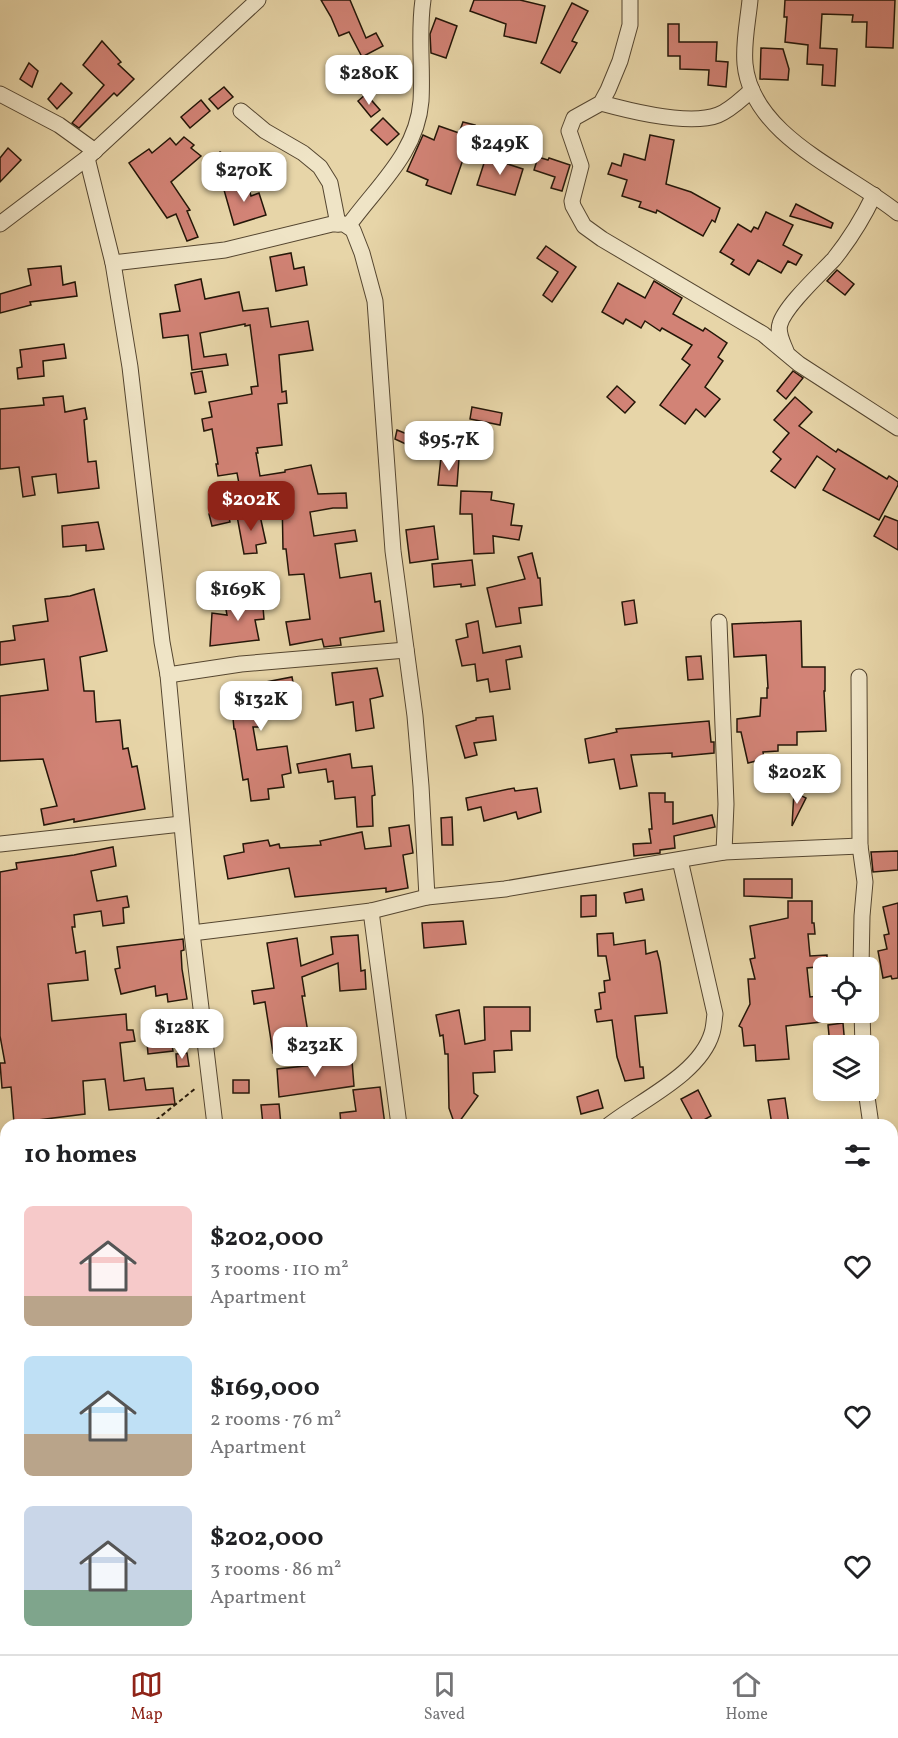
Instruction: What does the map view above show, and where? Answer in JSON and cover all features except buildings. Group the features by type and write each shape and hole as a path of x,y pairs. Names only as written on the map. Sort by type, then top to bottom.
{"street":[{"path":"0,224 91,154 258,0"},
{"path":"113,263 225,250 343,225 397,165 415,130 421,102 423,0"},
{"path":"630,0 630,25 620,61 601,103 574,118 570,127 570,134 581,166 572,201 577,216 584,226 633,259 739,318 787,352 799,364 898,428"},
{"path":"750,0 745,65 752,90 764,113 781,131 898,213"},
{"path":"601,103 642,114 680,118 714,116 726,111 752,90"},
{"path":"0,94 59,125 91,154 113,263 130,367 162,642 168,675 192,933 214,1119"},
{"path":"241,111 265,131 303,153 320,167 330,183 343,225 353,230 375,301 393,551 422,786 427,897"},
{"path":"787,352 779,334 780,323 796,300 835,257 865,214 874,195"},
{"path":"719,622 726,804 724,852"},
{"path":"168,675 241,664 406,650"},
{"path":"859,677 860,846 865,882 861,957"},
{"path":"0,844 181,824"},
{"path":"192,933 371,911 427,897 505,888 724,852 860,846"},
{"path":"618,1119 692,1065 703,1051 712,1033 715,1014 680,860"},
{"path":"371,911 398,1119"},
{"path":"868,1101 870,1119"}],"path":[{"path":"158,1119 194,1091 208,1071"}]}
